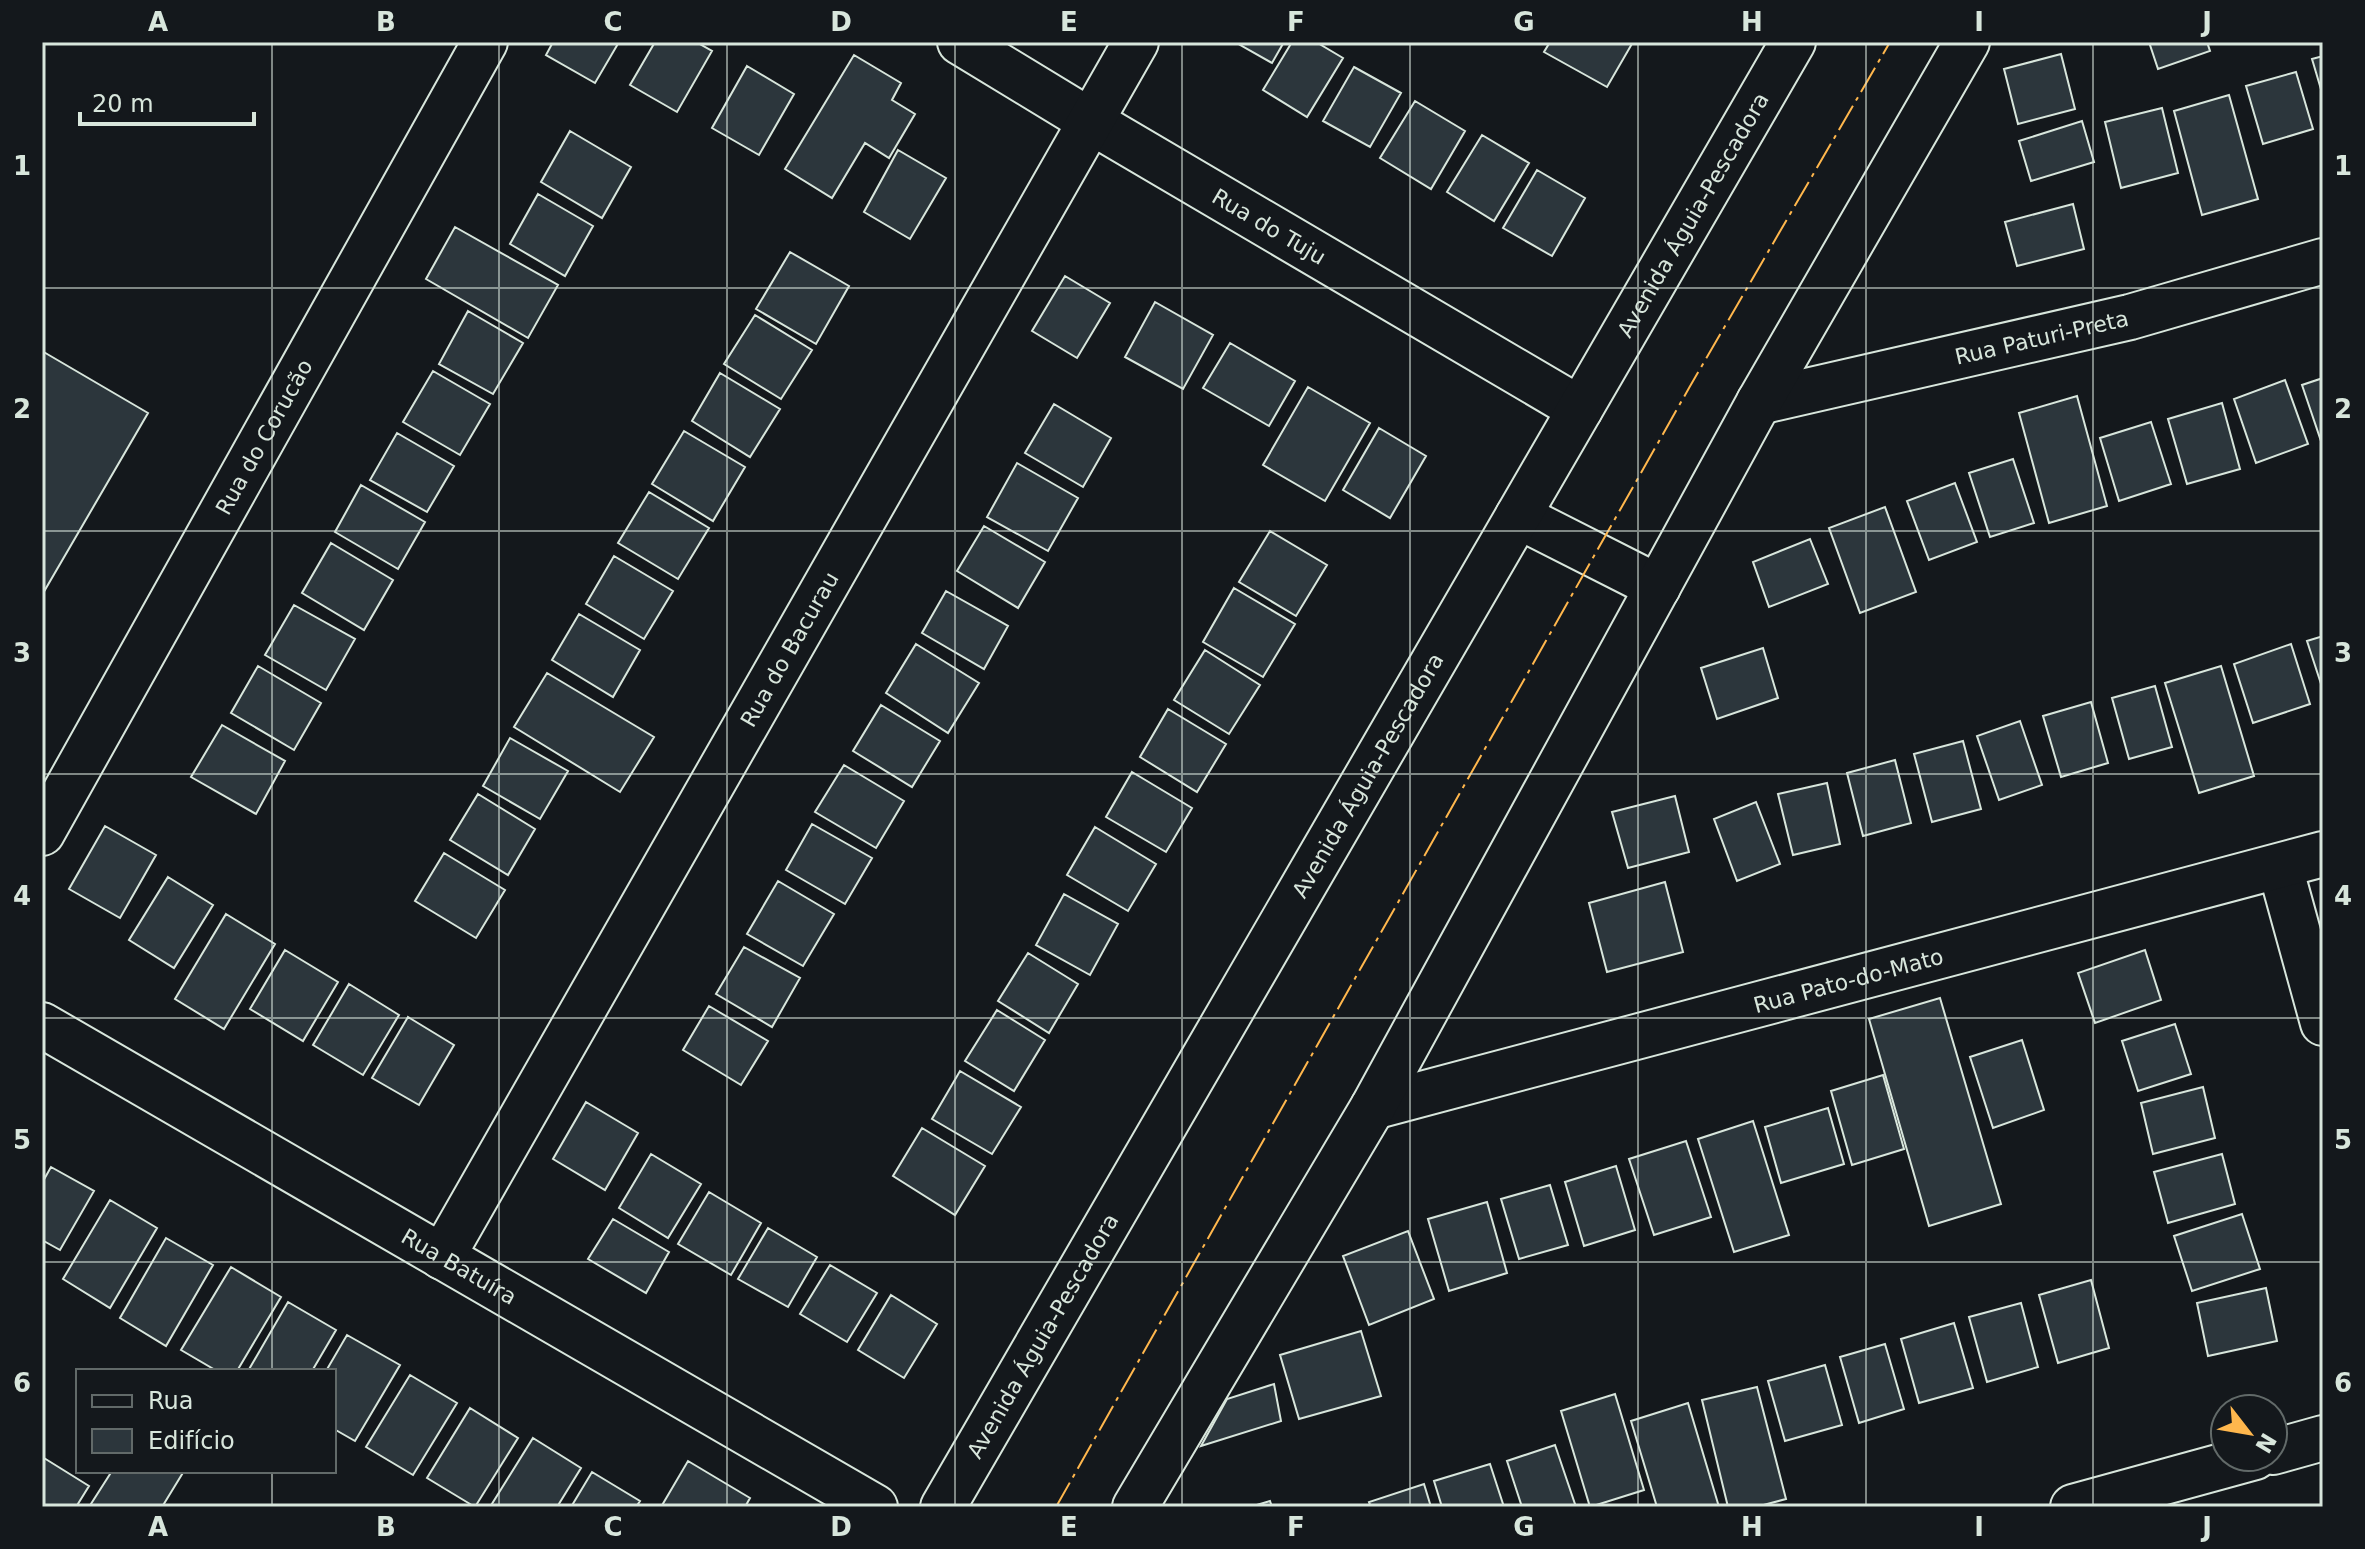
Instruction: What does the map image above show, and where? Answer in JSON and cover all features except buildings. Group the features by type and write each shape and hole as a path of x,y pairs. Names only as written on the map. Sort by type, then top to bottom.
{"street":[{"name":"Rua do Corucão","path":"42,833 485,42"},
{"name":"Rua do Tuju","path":"960,42 1580,409"},
{"name":"Rua do Bacurau","path":"442,1257 1136,42"},
{"name":"Avenida Águia-Pescadora","path":"943,1507 1793,42"},
{"path":"1135,1507 1373,1107 1759,402 1967,42"},
{"name":"Rua Paturi-Preta","path":"1759,402 2130,317 2323,261"},
{"path":"1518,516 1658,587"},
{"name":"Rua Pato-do-Mato","path":"1373,1107 2323,854"},
{"path":"2280,867 2323,1023"},
{"name":"Rua Batuíra","path":"42,1025 875,1507"},
{"path":"2289,1448 2323,1438"},
{"path":"2073,1507 2209,1470"}],"power":[{"path":"1056,1507 1689,388 1890,42"}]}
